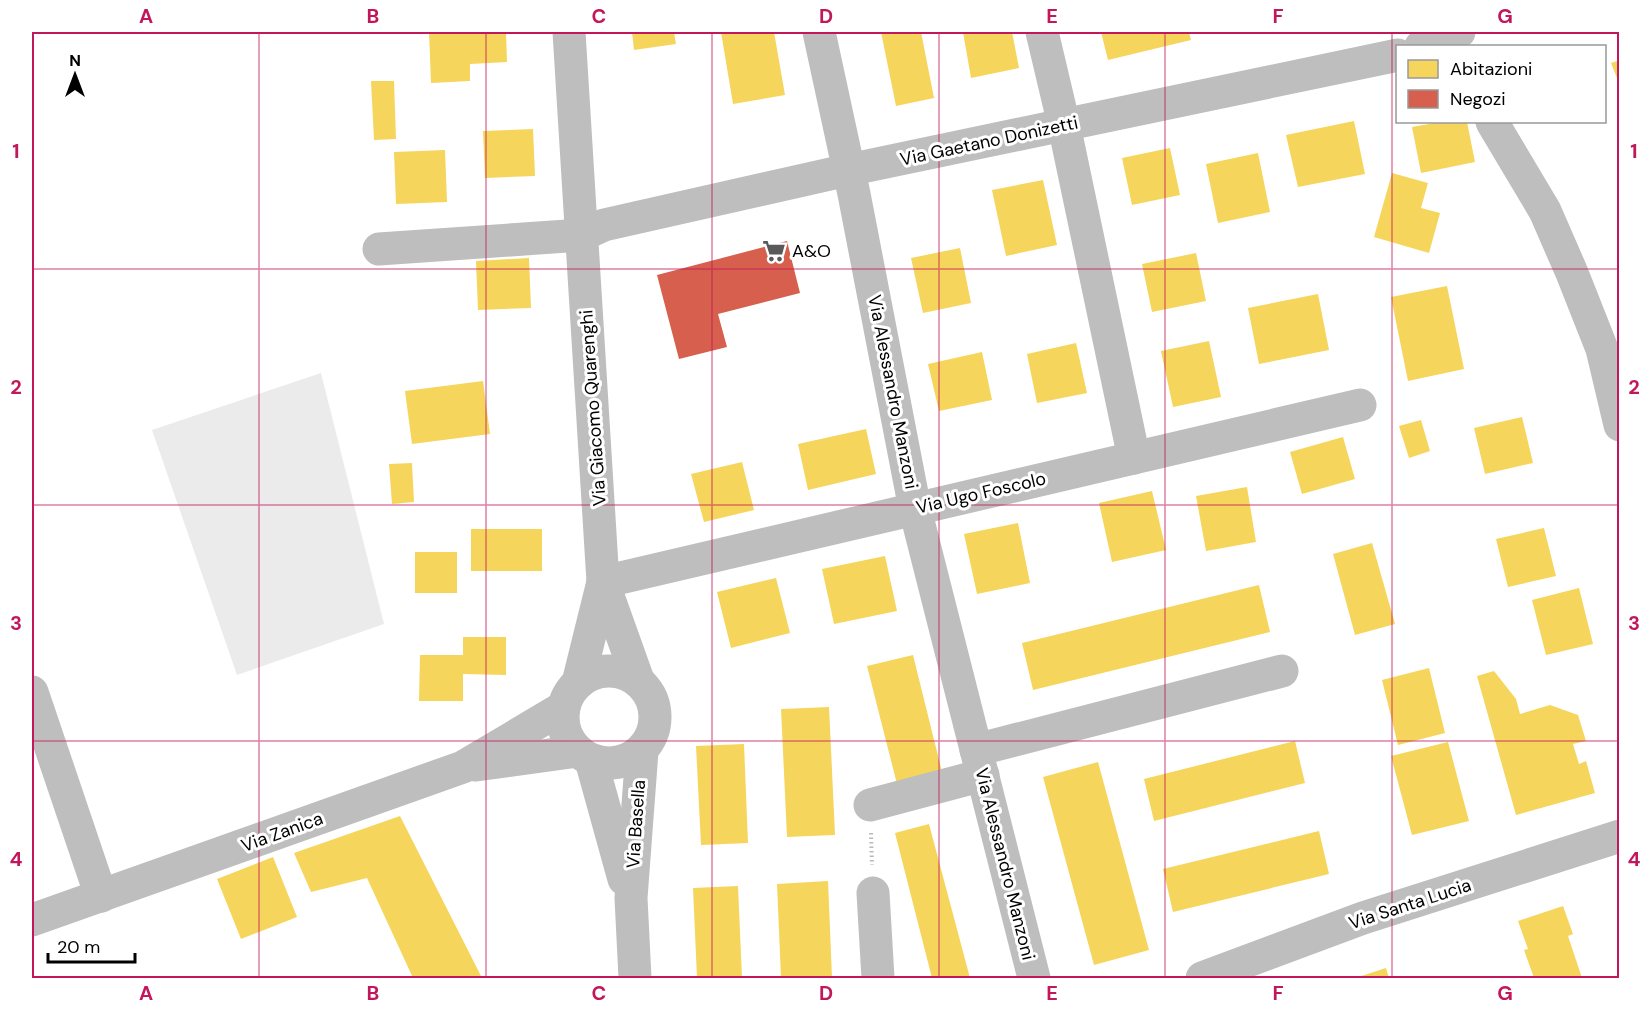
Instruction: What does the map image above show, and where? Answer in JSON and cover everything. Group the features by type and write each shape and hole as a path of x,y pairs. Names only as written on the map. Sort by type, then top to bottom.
{"street":[{"name":"Via Giacomo Quarenghi","path":"568,32 603,582 638,680"},
{"name":"Via Alessandro Manzoni","path":"819,32 915,509 1034,978"},
{"path":"1042,32 1064,125 1134,458"},
{"name":"Via Gaetano Donizetti","path":"582,235 604,225 848,170 1396,55"},
{"path":"1493,123 1545,211 1572,273 1602,349 1620,425"},
{"path":"379,249 582,235"},
{"name":"Via Ugo Foscolo","path":"603,582 1360,405"},
{"name":"Via Giacomo Quarenghi","path":"571,695 603,582"},
{"path":"601,671 627,674 638,680 649,692 655,707 656,723 651,738 642,751 618,763 604,763 584,756 570,742 565,731 563,719 571,695 589,675 601,671"},
{"name":"Via Alessandro Manzoni","path":"979,762 1282,671"},
{"path":"32,692 101,896"},
{"name":"Via Zanica","path":"32,920 463,767 571,695"},
{"name":"Via Basella","path":"635,978 631,898 642,751"},
{"name":"Via Zanica","path":"463,767 584,756"},
{"name":"Via Basella","path":"584,756 631,898"},
{"path":"870,806 979,762"},
{"name":"Via Santa Lucia","path":"1202,978 1363,918 1620,836"},
{"path":"873,893 878,978"}],"path":[{"path":"870,806 873,893"}],"shaded area":[{"path":"321,373 384,624 237,675 152,430"}],"building: Abitazioni":[{"path":"429,32 506,32 507,62 470,64 470,81 431,83"},
{"path":"632,32 674,32 676,44 634,50"},
{"path":"721,32 774,32 785,95 733,104"},
{"path":"881,32 921,32 934,98 896,106"},
{"path":"963,32 1012,32 1019,68 971,78"},
{"path":"1101,32 1189,32 1191,40 1108,60"},
{"path":"1620,60 1620,83 1619,83 1611,63"},
{"path":"371,81 394,81 396,139 374,140"},
{"path":"1354,121 1365,174 1298,187 1286,135"},
{"path":"1434,123 1467,123 1475,162 1421,173 1412,127"},
{"path":"533,129 535,176 485,178 483,131"},
{"path":"1170,148 1180,195 1132,205 1122,158"},
{"path":"445,150 447,202 396,204 394,152"},
{"path":"1258,153 1270,212 1218,223 1206,164"},
{"path":"1392,173 1428,183 1421,208 1440,213 1429,253 1374,237"},
{"path":"1043,180 1057,245 1006,256 992,190"},
{"path":"960,248 971,303 923,313 911,258"},
{"path":"1196,253 1206,301 1152,312 1142,264"},
{"path":"529,258 531,308 478,310 476,261"},
{"path":"1447,286 1464,369 1408,381 1391,297"},
{"path":"1318,294 1329,350 1259,364 1248,308"},
{"path":"1209,341 1221,397 1173,407 1161,351"},
{"path":"1076,343 1087,393 1037,403 1027,354"},
{"path":"982,352 992,400 939,411 928,364"},
{"path":"483,381 490,434 412,444 405,391"},
{"path":"1522,417 1533,463 1485,474 1474,428"},
{"path":"1421,420 1430,451 1409,458 1399,426"},
{"path":"866,429 876,474 808,490 798,444"},
{"path":"1343,437 1355,479 1302,494 1290,452"},
{"path":"742,462 754,510 704,522 691,474"},
{"path":"412,463 414,502 392,504 389,464"},
{"path":"1247,487 1256,542 1206,551 1196,496"},
{"path":"1152,491 1166,550 1112,562 1099,503"},
{"path":"1018,523 1030,583 977,594 964,534"},
{"path":"1544,528 1556,576 1508,587 1496,539"},
{"path":"471,529 542,529 542,571 471,571"},
{"path":"1372,543 1395,624 1355,635 1333,554"},
{"path":"415,552 457,552 457,593 415,593"},
{"path":"885,556 897,611 834,624 822,569"},
{"path":"776,578 790,633 731,648 717,592"},
{"path":"1259,585 1270,632 1033,690 1022,643"},
{"path":"1579,588 1593,644 1546,655 1532,600"},
{"path":"463,637 506,637 506,675 463,674 463,701 419,701 420,655 463,655"},
{"path":"913,655 943,776 898,788 867,666"},
{"path":"1429,668 1445,733 1398,745 1382,680"},
{"path":"1494,671 1516,699 1520,714 1550,705 1578,715 1586,741 1573,744 1579,764 1586,761 1595,793 1516,815 1477,676"},
{"path":"829,707 835,835 787,837 781,709"},
{"path":"1295,741 1305,783 1154,821 1144,779"},
{"path":"1448,742 1469,821 1412,835 1391,756"},
{"path":"744,744 748,843 701,845 696,746"},
{"path":"1098,762 1149,950 1094,965 1043,777"},
{"path":"400,816 482,978 413,978 367,878 311,892 294,853"},
{"path":"929,824 970,978 932,978 895,833"},
{"path":"1319,831 1329,874 1173,912 1163,869"},
{"path":"273,857 297,917 241,939 217,879"},
{"path":"828,881 832,978 781,978 777,884"},
{"path":"738,886 742,978 697,978 693,888"},
{"path":"1563,906 1573,934 1568,936 1582,978 1534,978 1524,950 1528,949 1518,921"},
{"path":"1386,968 1389,978 1355,978"}],"building: Negozi":[{"path":"787,241 800,293 718,314 727,347 679,359 657,275"}],"place":[{"name":"A&O","path":"774,251"}]}
